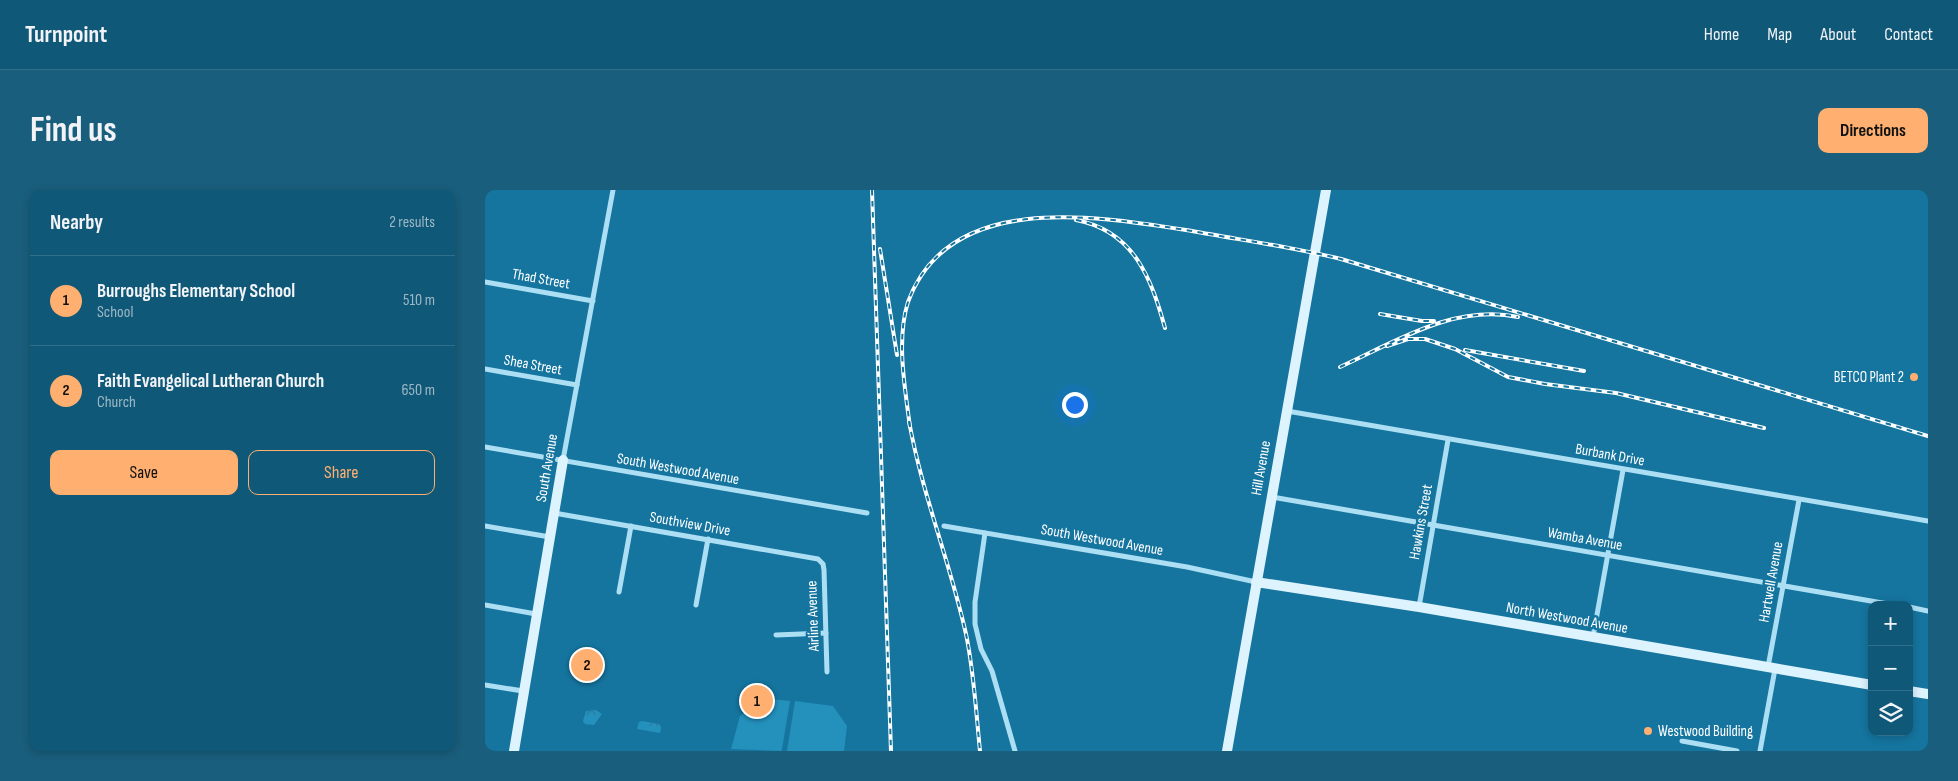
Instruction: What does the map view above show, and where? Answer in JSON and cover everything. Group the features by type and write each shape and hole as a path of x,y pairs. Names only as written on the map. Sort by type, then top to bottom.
{"street":[{"name":"South Avenue","path":"514,751 563,460 613,190"},
{"name":"Hill Avenue","path":"1227,751 1326,190"},
{"name":"Thad Street","path":"485,282 593,301"},
{"name":"Shea Street","path":"485,369 577,385"},
{"name":"Burbank Drive","path":"1287,411 1928,521"},
{"name":"Hawkins Street","path":"1419,607 1448,440"},
{"name":"South Westwood Avenue","path":"485,447 867,513"},
{"path":"1593,638 1623,470"},
{"name":"Wamba Avenue","path":"1271,497 1871,601"},
{"name":"Hartwell Avenue","path":"1761,751 1783,586 1799,500"},
{"name":"Southview Drive","path":"554,513 814,557 821,561"},
{"path":"485,526 550,538"},
{"path":"619,592 631,526"},
{"name":"South Westwood Avenue","path":"944,526 1187,567 1256,582"},
{"path":"985,532 975,602 975,624 981,648 992,671 1015,751"},
{"path":"697,605 708,539"},
{"name":"Airline Avenue","path":"821,561 824,570 827,672"},
{"name":"North Westwood Avenue","path":"1256,582 1419,607 1868,684"},
{"path":"485,605 537,614"},
{"path":"1913,608 1928,611"},
{"path":"776,635 826,634"},
{"path":"485,685 523,691"},
{"path":"1913,692 1928,694"},
{"path":"1682,741 1737,751"}],"green space":[{"path":"761,698 790,701 781,751 731,749 740,716"},
{"path":"795,701 833,706 847,726 844,751 787,751"},
{"path":"596,710 602,714 594,725 585,724 583,721 586,711"},
{"path":"639,722 659,724 661,727 660,733 637,729"}],"railway":[{"path":"872,190 891,751"},
{"path":"910,427 902,348 904,317 908,302 928,266 956,242 991,226 1030,219 1071,217 1154,225 1285,247 1341,259 1928,436"},
{"path":"1076,220 1096,226 1112,234 1137,259 1160,309 1165,328"},
{"path":"880,249 897,355"},
{"path":"1380,314 1422,321 1434,321"},
{"path":"1340,367 1404,336 1449,320 1494,314 1518,317"},
{"path":"1387,346 1408,339 1425,339 1455,349 1508,377 1545,384 1616,393 1764,428"},
{"path":"1465,350 1584,371"},
{"path":"909,421 921,475 966,634 973,677 980,751"}],"place":[{"name":"BETCO Plant 2","path":"1914,377"},
{"name":"Faith Evangelical Lutheran Church","path":"587,665"},
{"name":"Burroughs Elementary School","path":"757,701"},
{"name":"Westwood Building","path":"1648,731"}]}
